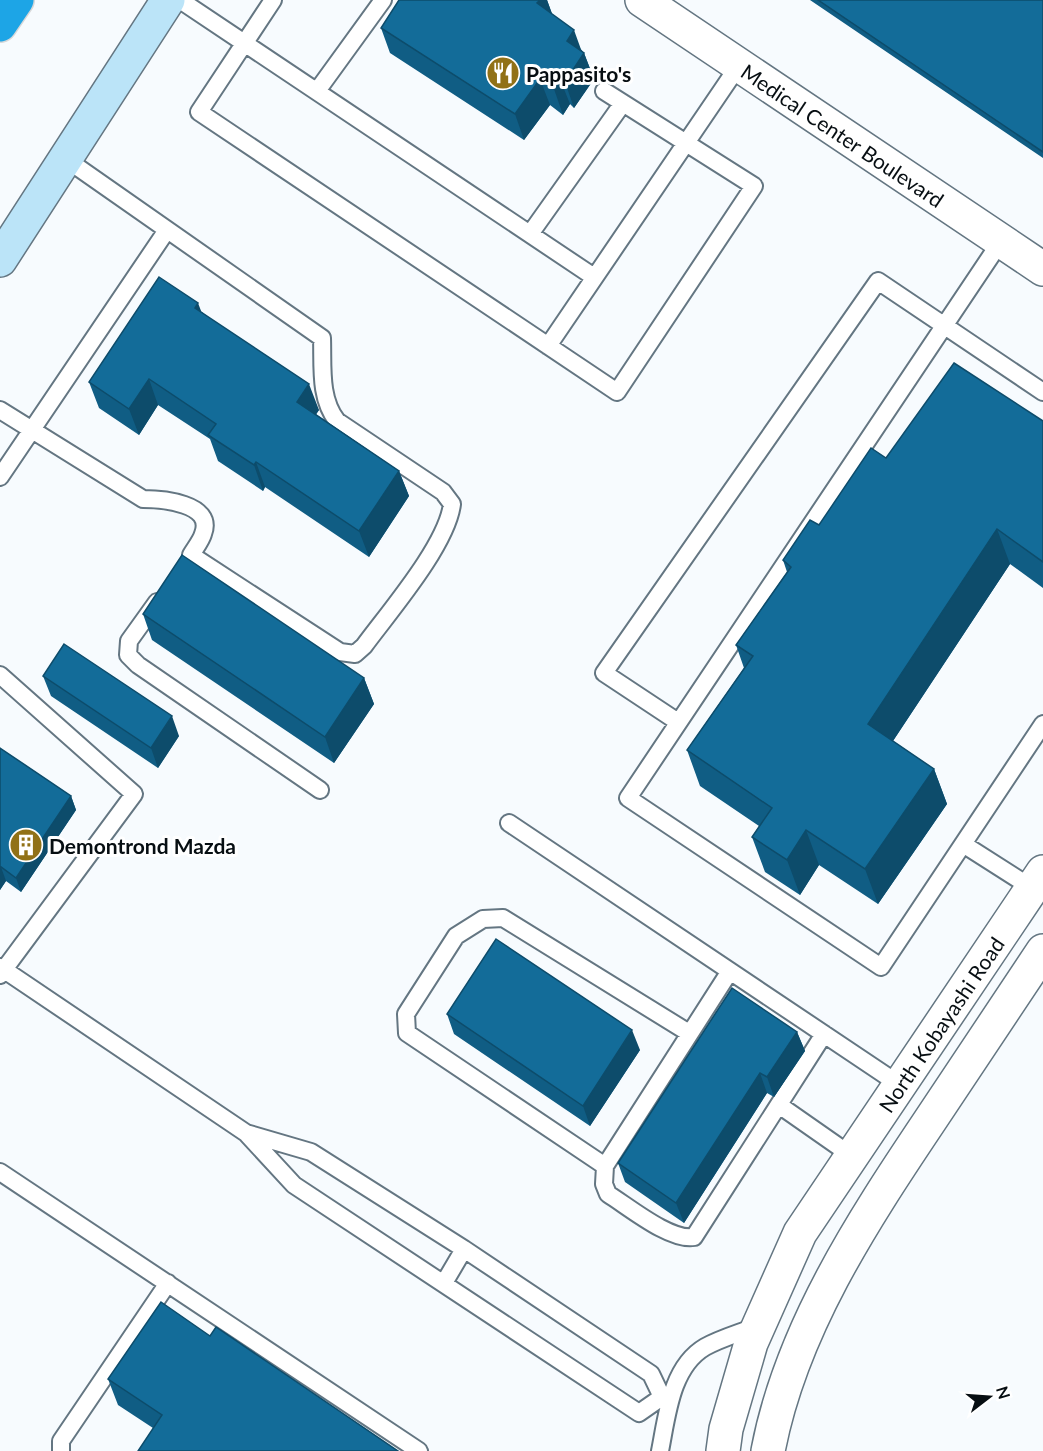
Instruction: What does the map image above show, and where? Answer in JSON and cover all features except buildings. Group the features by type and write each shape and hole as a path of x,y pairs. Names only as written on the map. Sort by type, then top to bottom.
{"highway":[{"path":"0,25 17,0"}],"main road":[{"path":"0,260 168,0"}],"street":[{"name":"Medical Center Boulevard","path":"642,0 1043,269"},
{"name":"North Kobayashi Road","path":"723,1451 726,1429 758,1325 800,1233 1039,885"},
{"name":"North Kobayashi Road","path":"768,1451 792,1370 814,1315 843,1259 886,1187 1043,951"},
{"path":"850,1158 886,1187"}],"lane":[{"path":"180,0 594,277"},
{"path":"273,0 199,112 617,392 754,186 604,91"},
{"path":"317,91 383,0"},
{"path":"548,346 739,64"},
{"path":"530,234 623,103"},
{"path":"0,410 143,499 169,498 196,510 203,520 204,533 187,560 340,652 355,654 364,646 424,564 450,518 452,504 443,492 337,421 328,410 324,394 322,338 66,159"},
{"path":"0,477 33,432 167,230"},
{"path":"1001,241 628,798 881,968 1043,724"},
{"path":"678,722 604,673 878,281 1043,392"},
{"path":"170,584 129,641 128,655 138,665 320,790"},
{"path":"0,675 134,794 2,970 246,1133 294,1185 639,1413 666,1399"},
{"path":"509,824 900,1085"},
{"path":"963,844 1039,885"},
{"path":"604,1166 407,1033 406,1014 456,936 483,919 503,918 690,1033"},
{"path":"730,971 604,1166 604,1184 608,1194 669,1233 685,1238 694,1237 824,1034"},
{"path":"779,1105 850,1158"},
{"path":"246,1133 311,1152 464,1249 651,1374 666,1399"},
{"path":"0,1172 419,1451"},
{"path":"444,1283 464,1249"},
{"path":"61,1451 61,1441 168,1283"},
{"path":"660,1451 666,1399 683,1368 704,1347 758,1325"}],"place":[{"name":"Pappasito's","path":"503,73"},
{"name":"Demontrond Mazda","path":"26,845"}]}
